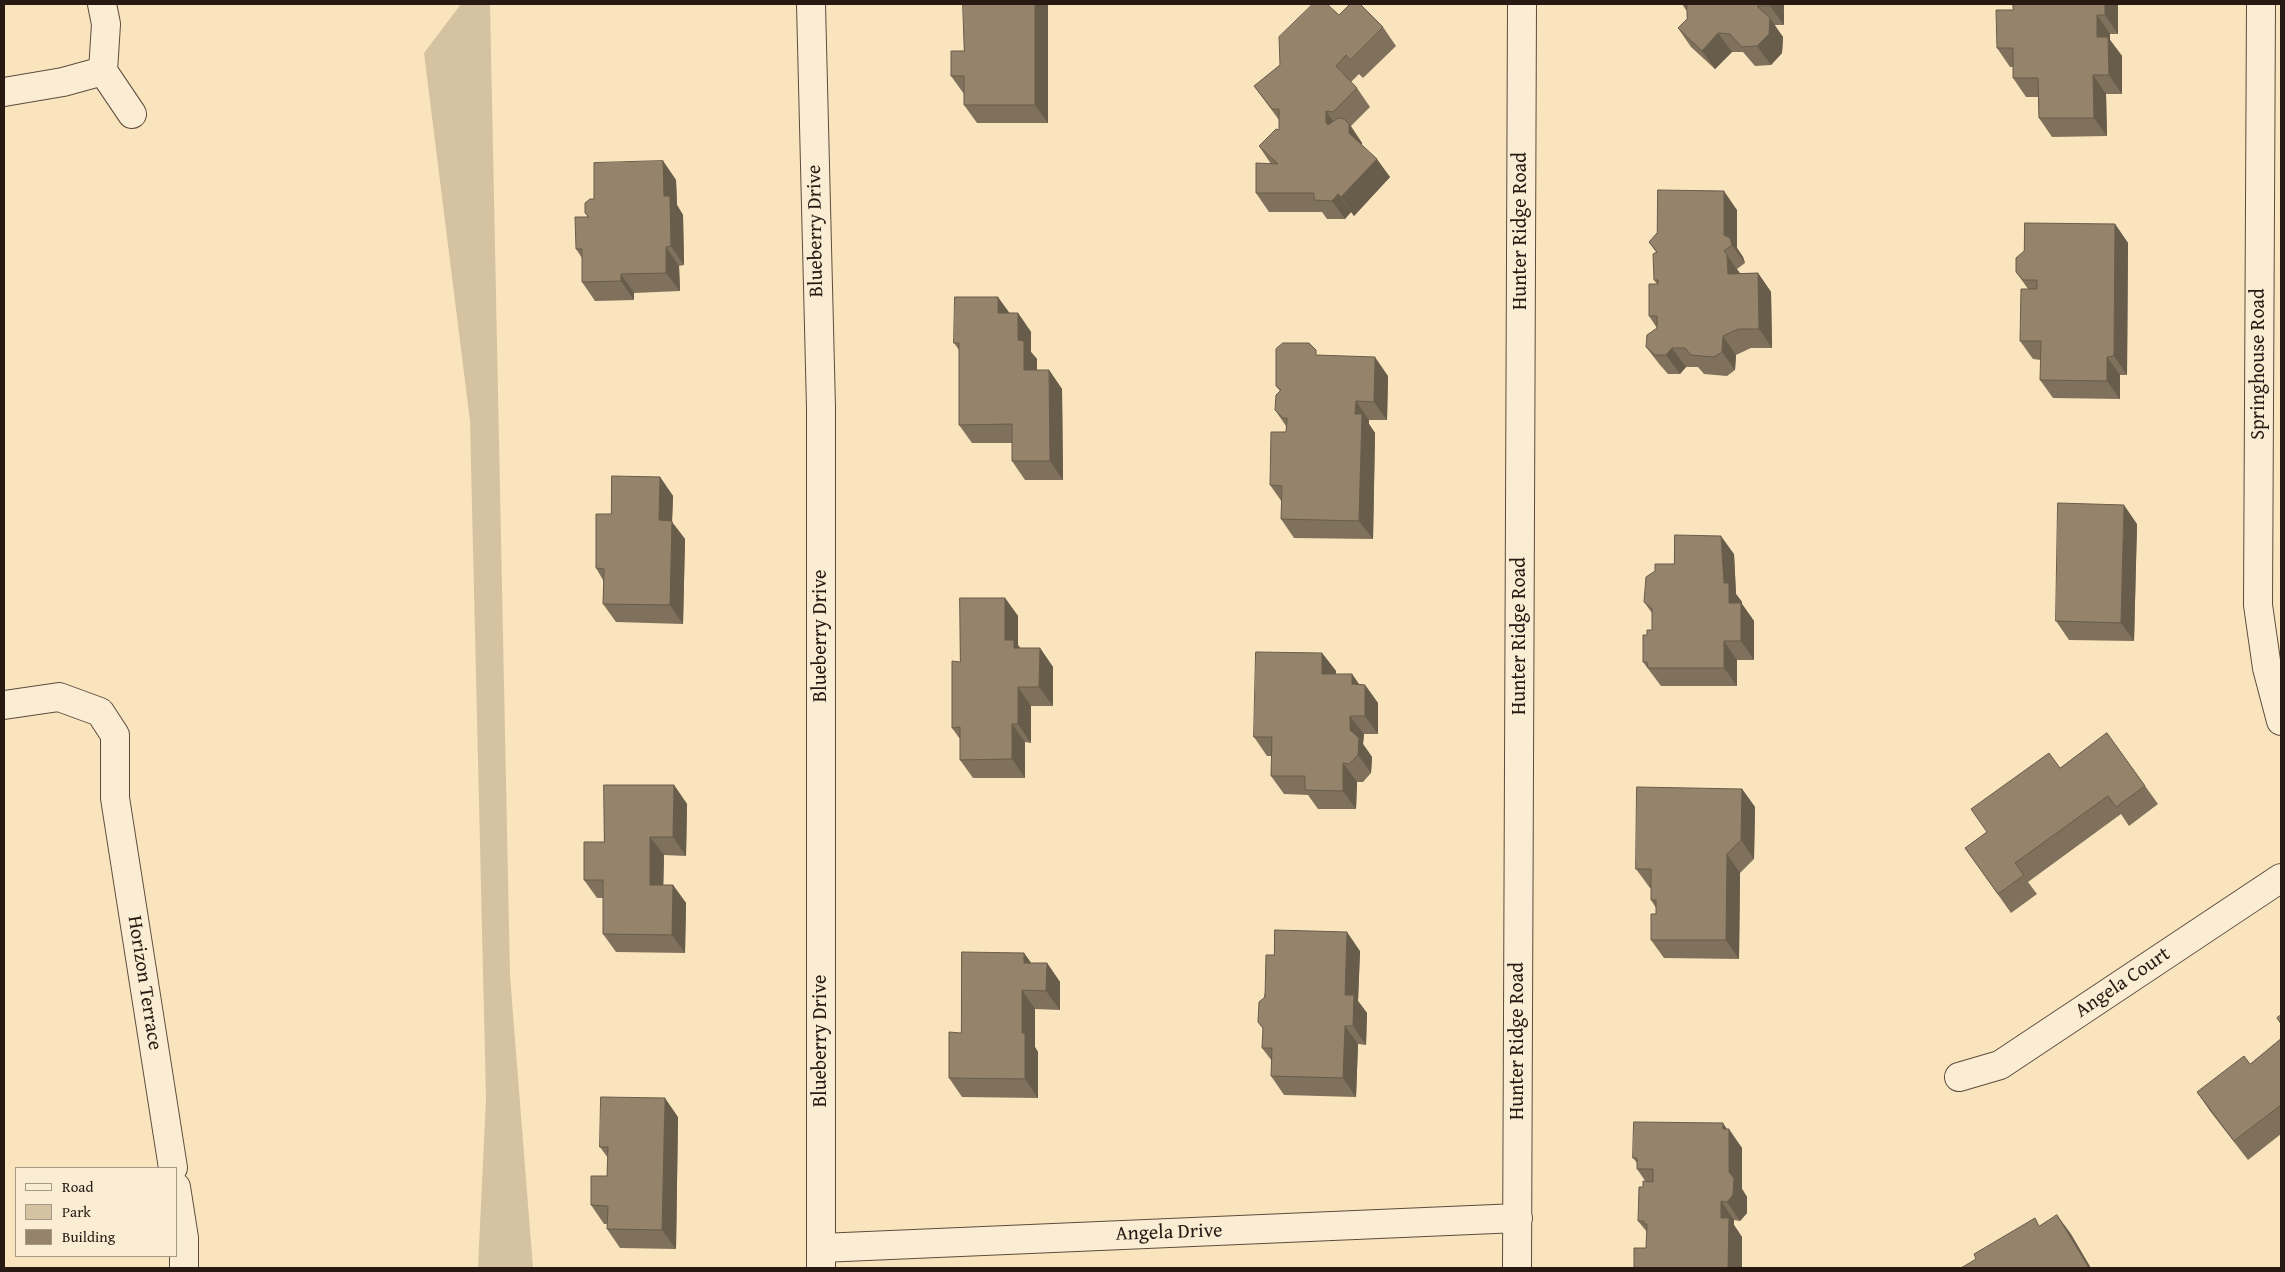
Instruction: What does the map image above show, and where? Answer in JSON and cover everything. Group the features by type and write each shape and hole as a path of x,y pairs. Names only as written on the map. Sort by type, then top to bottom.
{"street":[{"path":"102,4 106,24 103,71 132,114"},
{"name":"Blueberry Drive","path":"811,4 821,408 821,1258"},
{"name":"Hunter Ridge Road","path":"1517,1268 1522,4"},
{"name":"Springhouse Road","path":"2261,4 2258,605 2267,668 2281,721"},
{"path":"4,92 64,82 103,71"},
{"name":"Horizon Terrace","path":"4,705 59,697 100,712 115,735 115,798 173,1167"},
{"name":"Angela Court","path":"1959,1077 2000,1065 2281,878"},
{"path":"178,1200 184,1238 184,1268"},
{"name":"Angela Drive","path":"821,1258 1518,1218"}],"green space":[{"path":"461,4 490,4 510,976 533,1268 478,1268 486,1099 470,421 424,53"}],"building":[{"path":"963,4 1035,4 1035,105 964,105 964,76 951,76 951,51 964,51"},
{"path":"1313,4 1327,4 1339,15 1350,4 1360,4 1383,27 1350,60 1346,55 1336,66 1357,88 1333,112 1326,111 1326,122 1328,125 1338,118 1344,119 1349,124 1349,133 1377,159 1341,197 1338,194 1332,201 1314,200 1314,193 1256,193 1256,163 1278,164 1259,146 1276,129 1279,130 1279,109 1272,109 1254,86 1280,65 1279,37"},
{"path":"1687,4 1771,4 1770,6 1757,6 1770,18 1769,34 1757,46 1742,47 1730,34 1718,33 1702,51 1678,28 1687,19"},
{"path":"2013,4 2105,4 2105,15 2097,15 2097,37 2108,37 2109,75 2093,75 2094,118 2039,118 2038,78 2013,78 2013,48 1997,48 1996,10 2013,10"},
{"path":"663,161 664,196 670,196 671,246 666,247 666,273 621,274 621,281 582,282 582,249 576,249 575,217 589,217 585,213 585,203 590,199 594,199 594,163"},
{"path":"1658,190 1724,191 1724,235 1730,238 1732,245 1724,251 1727,255 1728,274 1758,273 1759,329 1738,329 1723,336 1722,352 1714,357 1691,355 1685,348 1672,348 1666,355 1655,355 1646,347 1647,335 1657,328 1657,316 1649,316 1649,284 1658,284 1658,280 1654,280 1653,254 1657,252 1649,242 1657,233"},
{"path":"2025,223 2115,224 2114,356 2107,357 2107,381 2040,380 2041,341 2020,341 2021,289 2037,289 2037,280 2023,280 2016,272 2016,258 2024,251"},
{"path":"955,297 998,297 998,313 1018,313 1018,340 1024,341 1024,370 1049,370 1050,461 1012,461 1012,424 959,425 959,343 954,343"},
{"path":"1283,343 1309,343 1316,350 1316,355 1375,357 1374,402 1356,401 1355,414 1362,414 1359,521 1281,519 1282,486 1270,485 1271,432 1286,432 1287,418 1283,418 1275,410 1276,395 1281,390 1276,386 1276,349"},
{"path":"612,476 660,477 659,520 672,521 670,605 603,604 604,569 596,568 596,514 611,514"},
{"path":"2058,503 2124,505 2121,623 2056,621"},
{"path":"1675,535 1721,536 1724,583 1729,583 1729,603 1741,603 1741,641 1724,641 1724,668 1648,668 1647,662 1643,662 1643,635 1647,635 1647,630 1652,630 1652,609 1644,602 1646,577 1655,571 1655,564 1674,564"},
{"path":"960,598 1005,598 1005,640 1014,640 1014,648 1040,648 1039,687 1018,687 1018,724 1012,724 1012,759 960,760 960,727 952,728 952,661 960,662"},
{"path":"1256,652 1322,653 1322,674 1352,674 1352,684 1365,685 1365,716 1350,716 1350,730 1359,738 1358,755 1349,764 1343,763 1343,791 1305,790 1305,776 1271,776 1272,737 1254,737"},
{"path":"2107,733 2145,786 2116,807 2108,796 2015,863 2024,875 1998,894 1965,848 1987,832 1971,809 2049,753 2060,768"},
{"path":"604,785 674,785 673,837 650,837 650,885 673,885 672,935 603,934 603,880 584,880 584,842 604,842"},
{"path":"1637,787 1742,789 1741,840 1727,854 1726,940 1651,940 1651,914 1656,914 1656,900 1651,900 1651,869 1636,869"},
{"path":"1275,930 1347,932 1345,995 1354,995 1353,1026 1345,1026 1343,1078 1271,1076 1272,1048 1262,1048 1263,1028 1258,1022 1259,1002 1265,997 1266,955 1274,955"},
{"path":"962,952 1024,953 1024,963 1047,963 1046,991 1022,990 1022,1033 1025,1033 1025,1079 949,1078 949,1032 961,1033"},
{"path":"2281,1015 2281,1024 2277,1018"},
{"path":"2281,1039 2281,1105 2234,1141 2197,1092 2244,1056 2250,1064"},
{"path":"601,1097 665,1098 662,1230 607,1229 608,1206 591,1205 591,1176 607,1176 608,1147 600,1147"},
{"path":"1634,1122 1723,1123 1723,1129 1729,1129 1729,1172 1734,1178 1733,1195 1727,1202 1721,1201 1721,1218 1729,1218 1728,1268 1634,1268 1634,1248 1646,1248 1647,1224 1644,1224 1644,1221 1638,1221 1639,1187 1643,1187 1643,1181 1653,1182 1653,1169 1637,1169 1637,1158 1633,1158"},
{"path":"2057,1215 2089,1268 1961,1268 1976,1259 1974,1254 2035,1218 2039,1226"}]}
